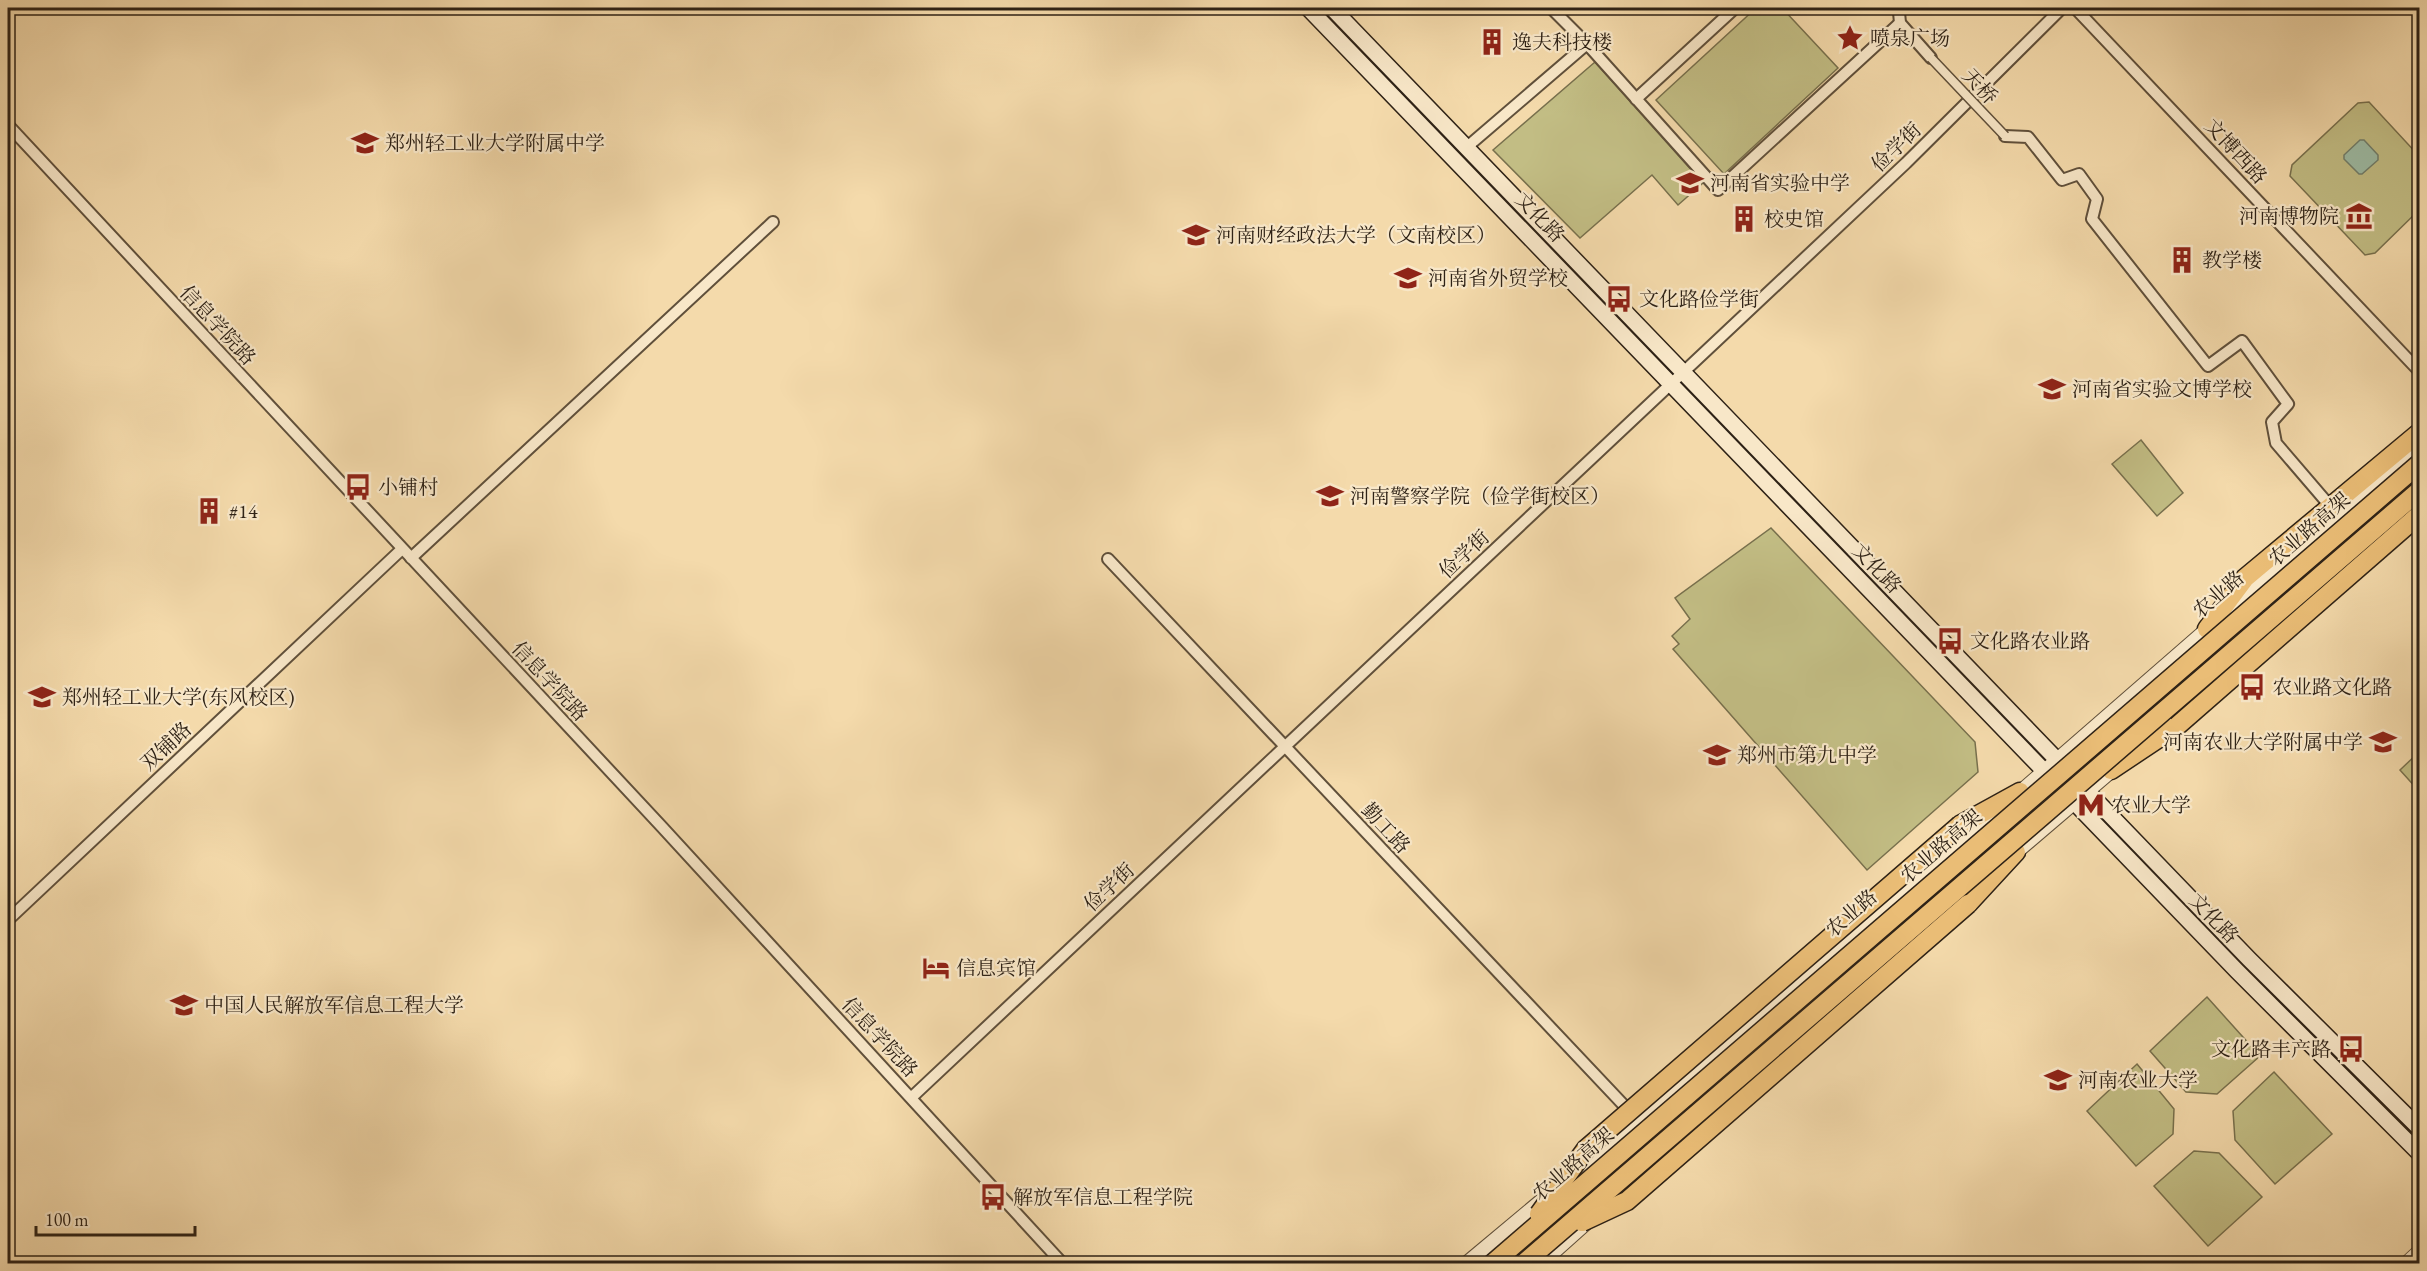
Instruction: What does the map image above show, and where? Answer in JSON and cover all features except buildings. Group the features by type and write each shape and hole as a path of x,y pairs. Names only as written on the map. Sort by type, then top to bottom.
{"highway":[{"path":"2207,629 2245,578 2420,432"},
{"name":"农业路高架","path":"1492,1263 2420,463"},
{"path":"1523,1263 2420,490"},
{"path":"2111,770 2177,726 2418,511"},
{"path":"1522,1238 1586,1149 1960,825 2020,792"},
{"path":"1558,1233 1627,1201 1968,904 2016,852"}],"main road":[{"name":"文化路","path":"1308,8 2074,802 2420,1154"},
{"name":"文化路","path":"1332,8 2249,959 2420,1129"}],"street":[{"path":"1551,8 1587,44 1718,190 1900,23"},
{"path":"1636,99 1735,8"},
{"path":"1895,8 1899,12 1900,23 1931,58"},
{"name":"俭学街","path":"912,1097 1906,163 2062,8"},
{"name":"文博西路","path":"2075,8 2420,372"},
{"path":"1467,147 1587,44"},
{"name":"天桥","path":"1931,58 2005,136"},
{"name":"信息学院路","path":"8,125 912,1097 1063,1263"},
{"path":"2005,136 2028,137 2062,180 2079,174 2097,199 2092,219 2208,366 2242,341 2288,404 2272,422 2276,443 2330,506"},
{"path":"411,558 773,222"},
{"name":"农业路","path":"1466,1263 1638,1120 2420,444"},
{"path":"1540,1263 2111,770 2418,511 2383,476"},
{"name":"双铺路","path":"8,920 402,549"},
{"name":"勤工路","path":"1108,559 1638,1120"},
{"path":"2406,1263 2420,1251"}],"shaded area":[{"path":"1756,8 1782,8 1838,68 1724,174 1656,100"},
{"path":"1595,62 1703,183 1678,205 1652,175 1580,238 1493,150"},
{"path":"2369,102 2419,156 2419,210 2375,253 2365,255 2290,176 2292,165 2358,103","holes":["2364,141 2377,159 2361,172 2345,159"]},
{"path":"2360,140 2364,140 2378,155 2378,160 2362,174 2359,174 2344,159 2344,155"},
{"path":"2141,440 2183,493 2157,516 2112,464"},
{"path":"1771,528 1975,742 1978,772 1867,870 1673,649 1679,644 1672,636 1690,619 1675,598"},
{"path":"2419,752 2419,787 2417,789 2400,770"},
{"path":"2207,997 2260,1056 2217,1094 2186,1092 2150,1051"},
{"path":"2137,1064 2174,1109 2173,1134 2136,1166 2087,1111"},
{"path":"2274,1072 2332,1134 2275,1184 2235,1140 2233,1111"},
{"path":"2194,1151 2219,1153 2262,1197 2208,1246 2154,1186"}],"place":[{"name":"喷泉广场","path":"1850,38"},
{"name":"逸夫科技楼","path":"1492,42"},
{"name":"郑州轻工业大学附属中学","path":"365,143"},
{"name":"河南省实验中学","path":"1690,183"},
{"name":"河南博物院","path":"2359,216"},
{"name":"校史馆","path":"1744,219"},
{"name":"河南财经政法大学（文南校区）","path":"1196,235"},
{"name":"教学楼","path":"2182,260"},
{"name":"河南省外贸学校","path":"1408,278"},
{"name":"文化路俭学街","path":"1619,299"},
{"name":"河南省实验文博学校","path":"2052,389"},
{"name":"小铺村","path":"358,487"},
{"name":"河南警察学院（俭学街校区）","path":"1330,496"},
{"name":"#14","path":"209,511"},
{"name":"文化路农业路","path":"1950,641"},
{"name":"农业路文化路","path":"2252,687"},
{"name":"郑州轻工业大学(东风校区)","path":"42,697"},
{"name":"河南农业大学附属中学","path":"2383,742"},
{"name":"郑州市第九中学","path":"1717,755"},
{"name":"农业大学","path":"2091,805"},
{"name":"信息宾馆","path":"936,968"},
{"name":"中国人民解放军信息工程大学","path":"184,1005"},
{"name":"文化路丰产路","path":"2351,1049"},
{"name":"河南农业大学","path":"2058,1080"},
{"name":"解放军信息工程学院","path":"993,1197"}]}
